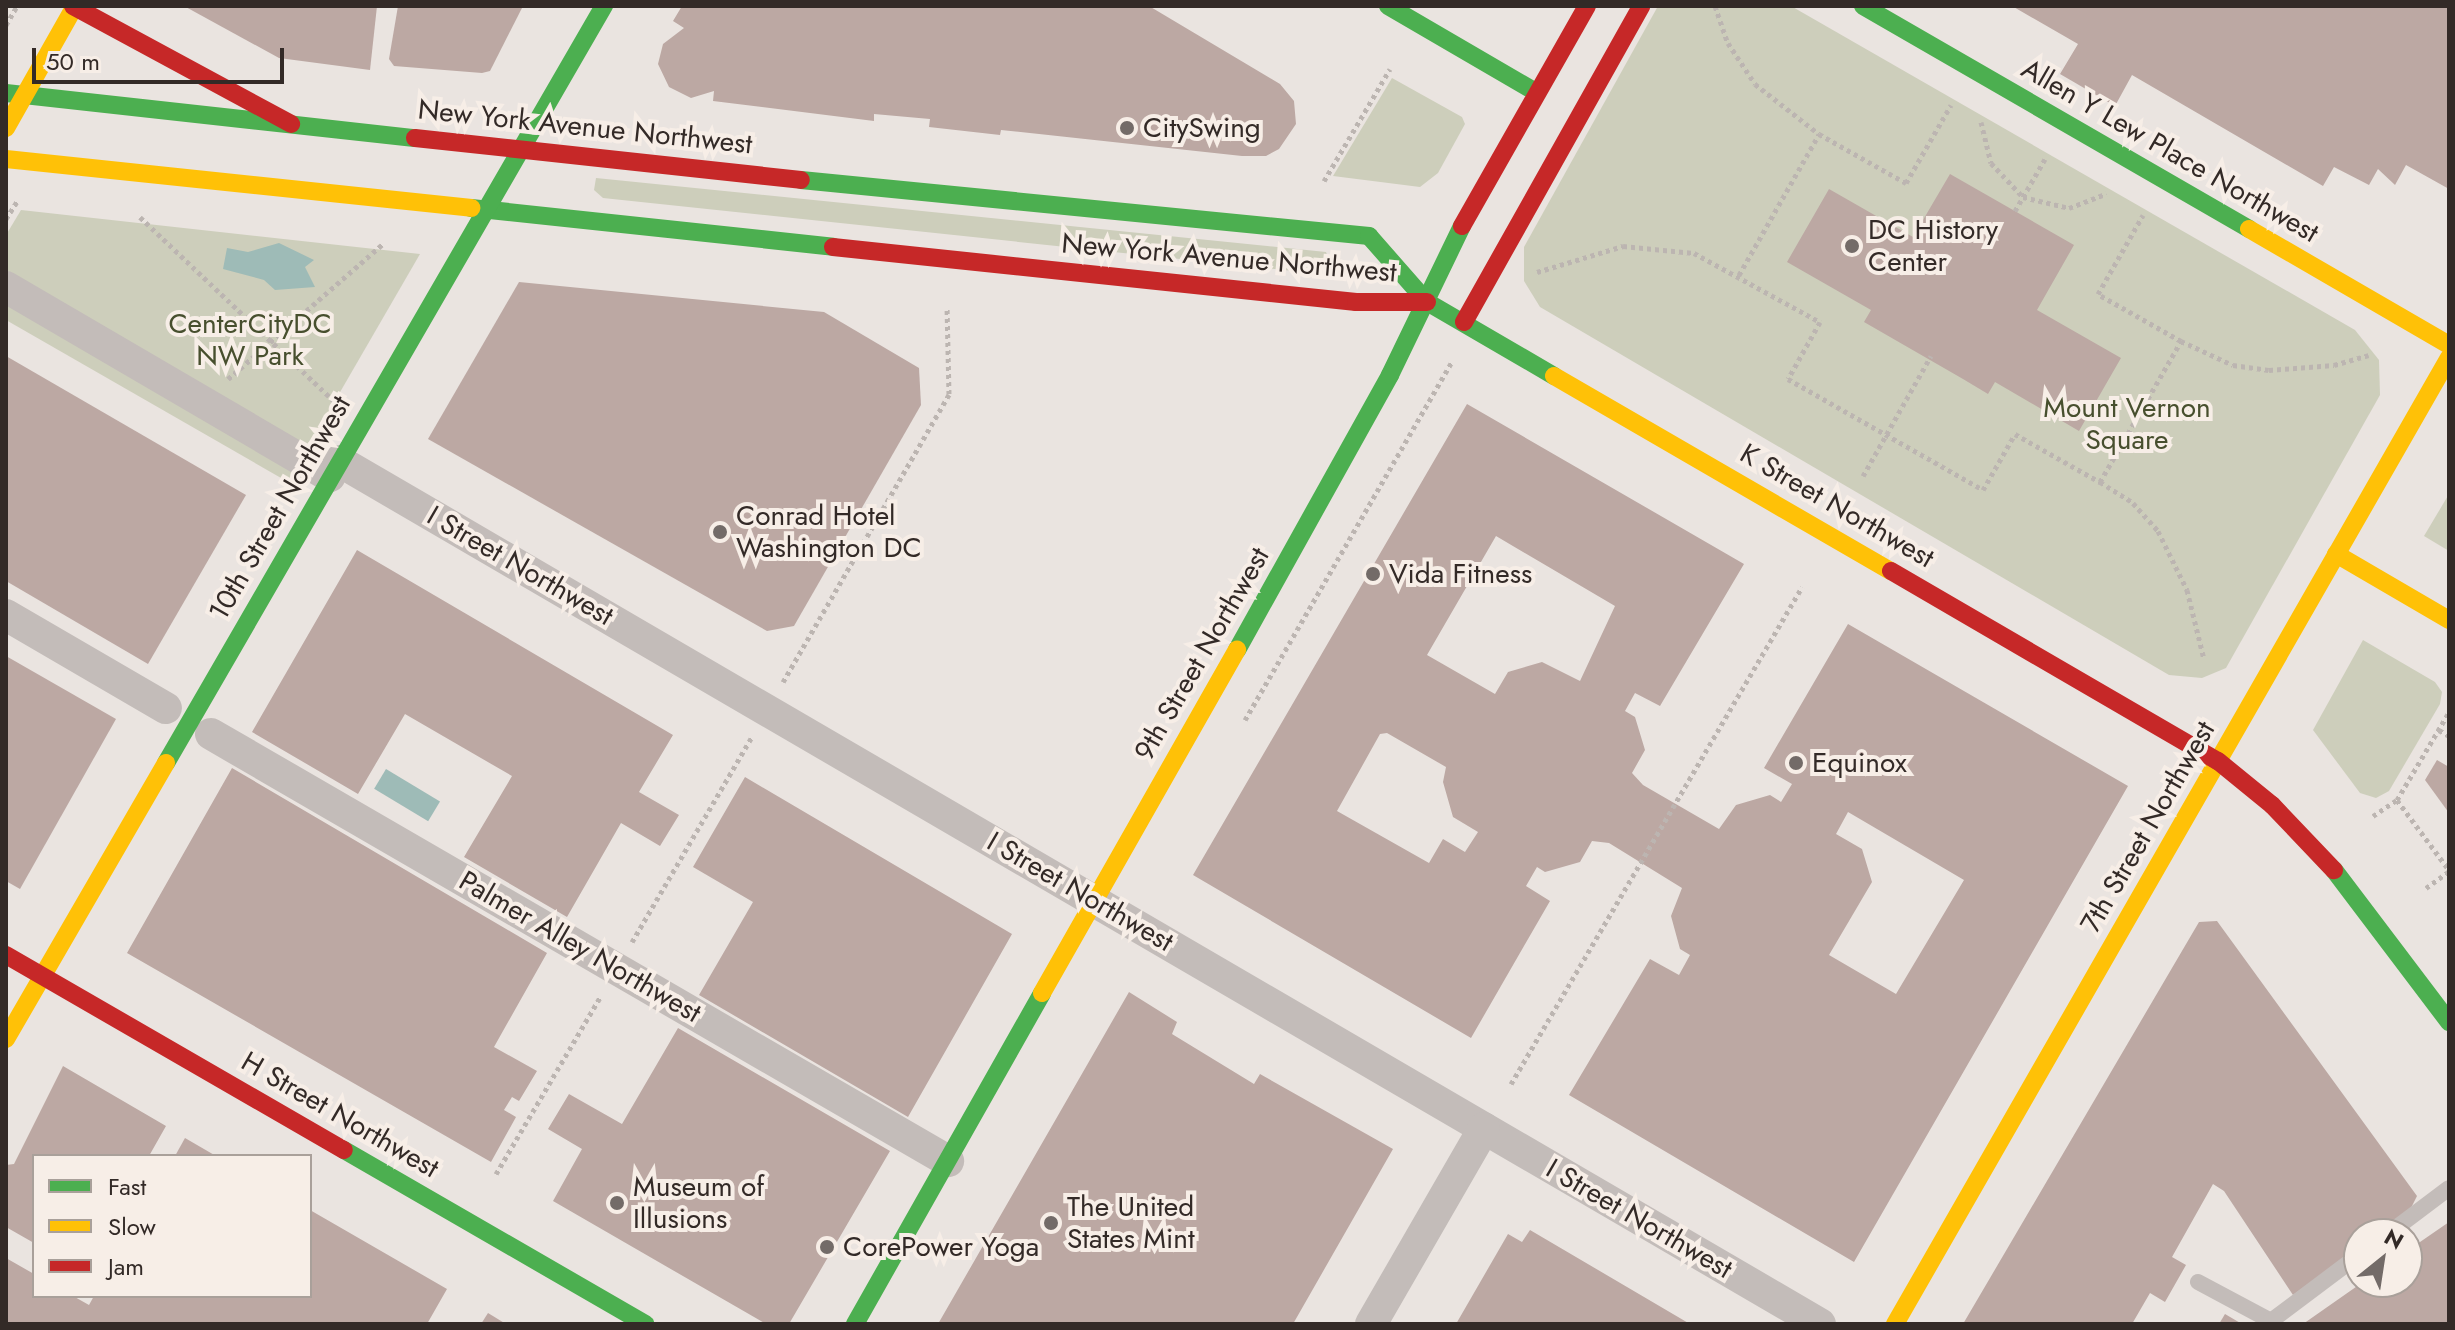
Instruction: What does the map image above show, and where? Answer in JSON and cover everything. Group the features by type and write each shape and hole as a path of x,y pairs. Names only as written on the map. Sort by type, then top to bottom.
{"main road":[{"path":"6,128 16,94 74,6 291,124"},
{"name":"10th Street Northwest","path":"6,1039 604,6"},
{"path":"1388,6 1536,92"},
{"name":"9th Street Northwest","path":"855,1324 1096,902 1427,302 1475,198 1587,6"},
{"path":"1464,322 1641,6"},
{"name":"Allen Y Lew Place Northwest","path":"1863,6 2449,345"},
{"name":"New York Avenue Northwest","path":"16,94 976,199 1369,236 1427,302"},
{"name":"New York Avenue Northwest","path":"6,159 1356,302 1427,302"},
{"name":"K Street Northwest","path":"1427,302 2218,761 2272,805 2337,873 2449,1022"},
{"name":"7th Street Northwest","path":"1895,1324 2449,358"},
{"path":"2336,554 2449,620"},
{"name":"H Street Northwest","path":"6,955 645,1324"}],"street":[{"name":"I Street Northwest","path":"6,287 203,401 334,468 1096,902 1820,1324"},
{"path":"6,615 166,708"},
{"name":"Palmer Alley Northwest","path":"211,734 948,1161"},
{"path":"1371,1324 1484,1128"}],"lane":[{"path":"2409,1218 2449,1188"},
{"path":"2198,1282 2271,1321 2343,1267"}],"path":[{"path":"6,25 17,6"},
{"path":"1715,6 1728,43 1755,84 1819,134 1906,183 1951,105"},
{"path":"1324,181 1390,69"},
{"path":"1981,122 1991,163 2023,197 2069,208 2106,194"},
{"path":"1739,275 1819,134"},
{"path":"2015,211 2045,159"},
{"path":"6,219 24,189"},
{"path":"2143,215 2098,294 2181,341 2233,365 2269,370 2322,367 2369,355"},
{"path":"140,217 335,402"},
{"path":"203,401 384,243"},
{"path":"1537,273 1601,251 1648,245 1694,253 1820,322 1788,379 1983,490 2015,434 2100,482 2133,503 2158,531 2187,590 2204,659"},
{"path":"781,686 949,394 947,309"},
{"path":"2100,482 2181,341"},
{"path":"1863,476 1931,356"},
{"path":"1238,732 1434,394"},
{"path":"1511,1084 1802,587"},
{"path":"2373,816 2397,800 2449,712"},
{"path":"2439,730 2449,736"},
{"path":"2397,800 2449,870 2426,888"}],"green space":[{"name":"Mount Vernon Square","path":"1658,6 1791,6 2355,330 2379,360 2380,395 2226,668 2202,678 2169,675 1540,307 1524,281 1524,247"},
{"path":"1392,78 1462,117 1465,124 1438,173 1420,187 1333,176"},
{"path":"596,178 1326,252 1332,269 1322,274 603,198 594,190"},
{"name":"CenterCityDC NW Park","path":"21,210 420,254 288,482 6,320 6,235"},
{"path":"2449,494 2449,551 2424,536"},
{"path":"2363,640 2435,682 2442,692 2440,704 2389,791 2376,798 2360,793 2313,730"}],"water":[{"path":"279,243 314,260 305,267 315,287 275,290 264,280 223,269 227,248 248,252"},
{"path":"386,769 440,801 428,821 374,789"}],"building":[{"path":"184,6 377,6 370,70 279,58"},
{"path":"398,6 523,6 490,71 482,73 394,66 389,59"},
{"path":"682,6 1149,6 1280,84 1294,101 1296,124 1279,149 1266,156 1242,156 1001,130 1000,135 929,127 930,119 874,114 874,121 713,101 714,91 691,98 669,87 658,64 663,44 684,28 673,21"},
{"path":"2012,6 2449,6 2449,189 2406,165 2395,185 2378,169 2369,185 2334,167 2323,186 2132,75 2115,106 2060,74 2078,44"},
{"path":"1950,174 2074,245 2037,310 2121,358 2079,431 1995,382 1988,394 1864,322 1871,310 1787,262 1829,189 1913,237"},
{"name":"Conrad Hotel Washington DC","path":"519,282 824,312 919,368 921,405 794,626 767,631 428,439"},
{"path":"6,356 246,495 148,664 6,581"},
{"path":"1467,404 1744,564 1660,706 1635,693 1625,711 1635,717 1645,750 1632,773 1643,785 1719,829 1736,805 1770,795 1781,802 1792,784 1764,768 1848,624 2128,786 1854,1262 1569,1095 1650,959 1679,975 1690,955 1680,949 1671,916 1682,888 1609,843 1592,841 1580,862 1545,872 1537,867 1526,886 1550,901 1471,1038 1193,875","holes":["1496,536 1615,606 1580,681 1542,662 1508,672 1495,694 1427,655","1387,733 1446,767 1443,782 1453,817 1478,832 1465,852 1443,839 1429,863 1337,811 1380,734","1848,812 1964,880 1896,994 1829,955 1872,882 1862,849 1836,834"]},
{"path":"357,550 673,735 639,792 679,815 660,846 621,823 567,917 464,857 512,776 405,714 358,794 252,732"},
{"path":"6,656 116,719 20,889 6,881"},
{"path":"2437,760 2449,767 2449,813 2425,780"},
{"path":"232,768 547,953 494,1047 537,1071 519,1101 512,1097 504,1110 516,1117 491,1162 127,953"},
{"path":"745,777 1012,934 908,1117 699,995 753,902 693,867"},
{"path":"2217,921 2417,1196 2409,1212 2401,1218 2343,1218 2343,1259 2293,1295 2224,1191 2213,1184 2172,1257 2186,1265 2165,1302 2150,1293 2132,1324 1963,1324 2199,922"},
{"path":"1129,992 1177,1022 1172,1034 1254,1084 1260,1074 1393,1149 1293,1324 938,1324"},
{"path":"678,1028 890,1151 789,1324 766,1324 553,1201 582,1149 548,1129 569,1094 622,1124"},
{"path":"63,1066 166,1126 150,1154 32,1154 32,1242 6,1227 6,1165 14,1164"},
{"path":"185,1138 213,1154 176,1154"},
{"path":"312,1211 447,1289 427,1324 6,1324 6,1258 32,1273 32,1298 77,1298 89,1305 93,1298 312,1298"},
{"path":"2449,1222 2449,1324 2303,1324 2343,1296 2423,1298 2423,1240"},
{"path":"1530,1230 1690,1324 1456,1324 1508,1234 1522,1242"},
{"path":"488,1313 506,1324 481,1324"},
{"path":"2225,1314 2242,1324 2219,1324"}],"traffic: fast":[{"path":"166,763 604,6"},
{"path":"1388,6 1536,92"},
{"path":"1863,6 2249,229"},
{"path":"6,93 415,138"},
{"path":"801,180 1369,236 1427,302 1554,376"},
{"path":"471,208 833,247"},
{"path":"1237,650 1390,375 1462,226"},
{"path":"2334,870 2449,1022"},
{"path":"855,1324 1042,993"},
{"path":"344,1150 645,1324"}],"traffic: slow":[{"path":"6,128 75,6"},
{"path":"6,159 471,208"},
{"path":"2249,229 2449,345"},
{"path":"2218,761 2449,358"},
{"path":"1554,376 1891,571"},
{"path":"2336,554 2449,620"},
{"path":"1042,993 1237,650"},
{"path":"1895,1324 2218,761"},
{"path":"6,1039 166,763"}],"traffic: jam":[{"path":"73,6 291,124"},
{"path":"1462,226 1587,6"},
{"path":"1464,322 1641,6"},
{"path":"415,138 801,180"},
{"path":"833,247 1356,302 1427,302"},
{"path":"1891,571 2218,761 2272,805 2334,870"},
{"path":"6,955 344,1150"}],"place":[{"name":"CitySwing","path":"1127,128"},
{"name":"DC History Center","path":"1852,246"},
{"name":"Conrad Hotel Washington DC","path":"720,532"},
{"name":"Vida Fitness","path":"1373,574"},
{"name":"Equinox","path":"1796,763"},
{"name":"Museum of Illusions","path":"617,1203"},
{"name":"The United States Mint","path":"1051,1223"},
{"name":"CorePower Yoga","path":"827,1247"}]}
